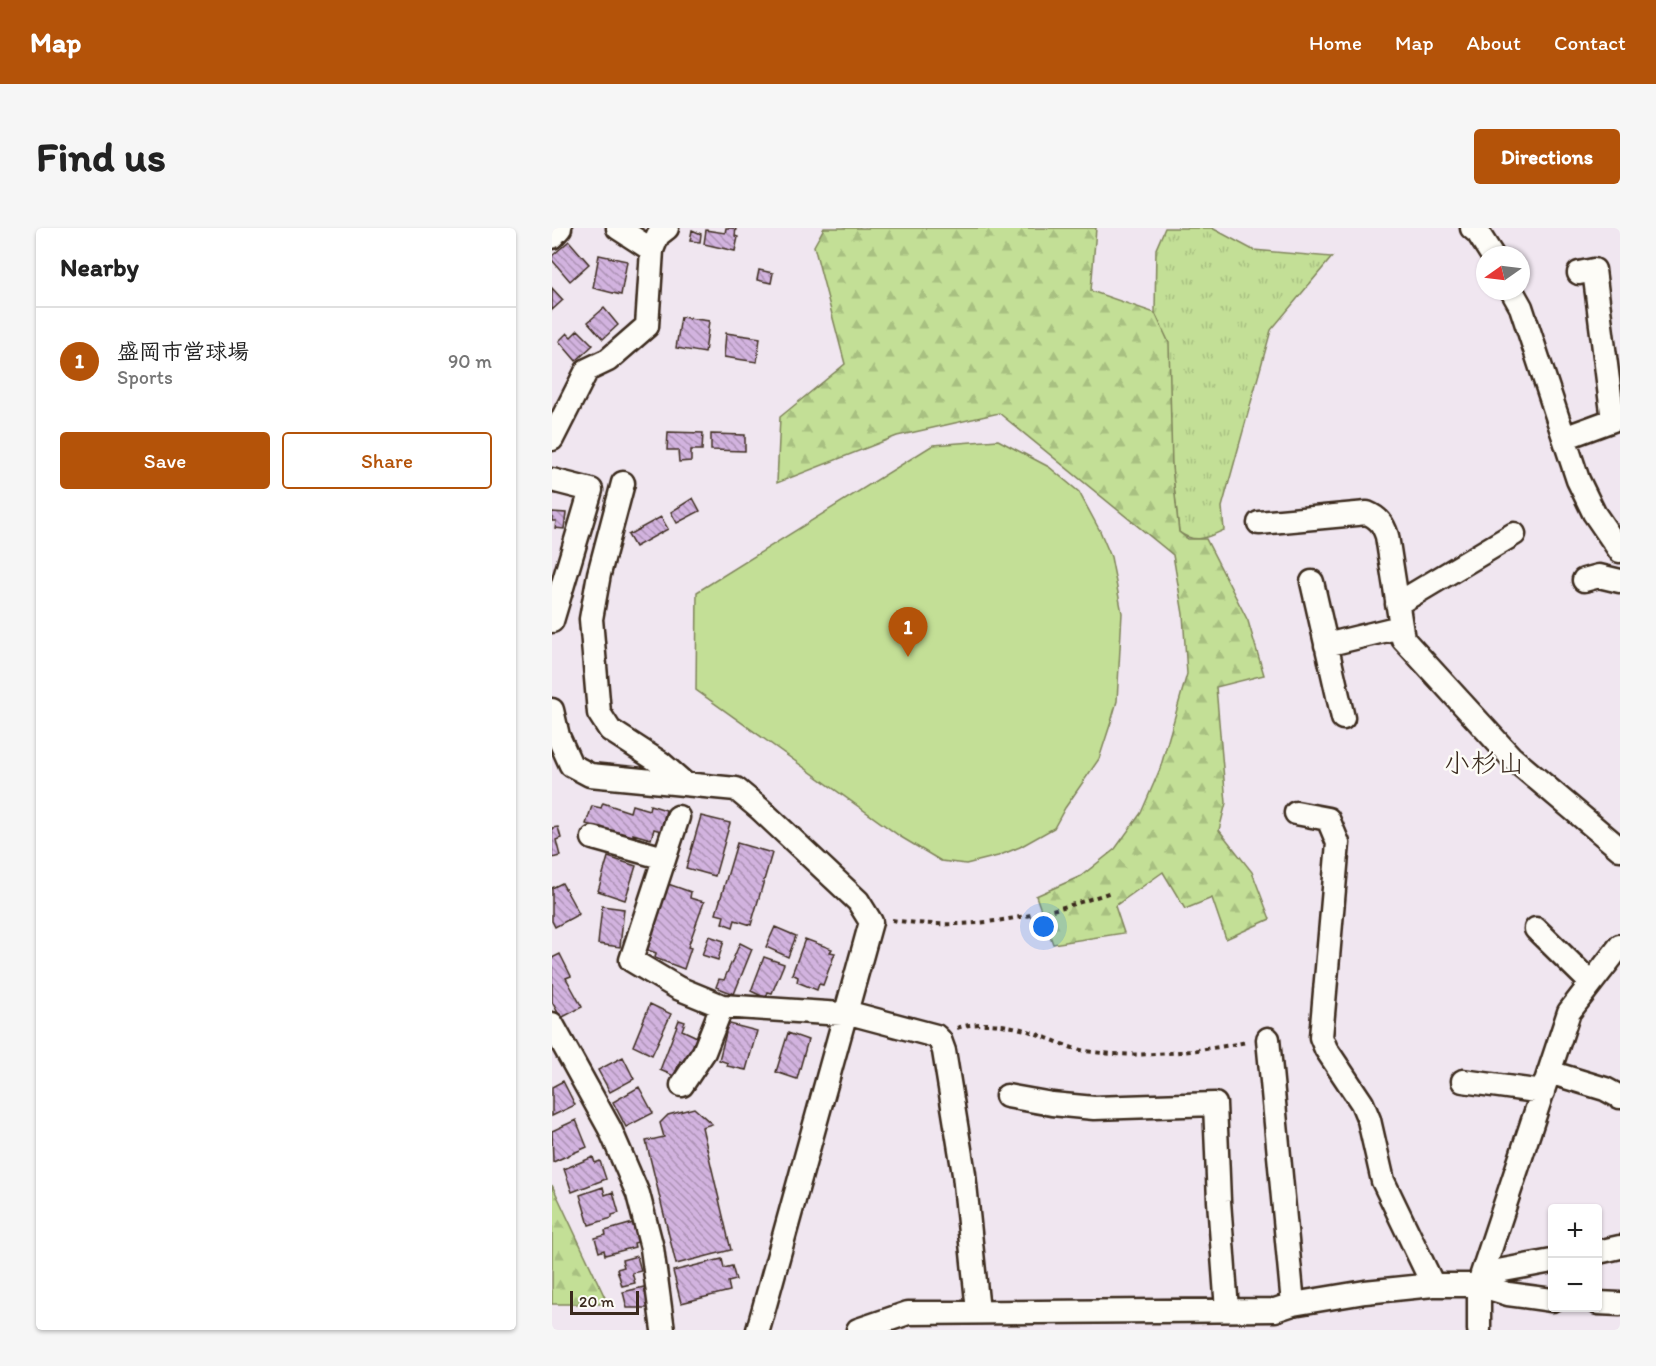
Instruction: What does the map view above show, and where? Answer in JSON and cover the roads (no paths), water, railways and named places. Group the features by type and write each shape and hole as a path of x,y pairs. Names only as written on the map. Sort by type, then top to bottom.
{"street":[{"path":"552,237 560,228"},
{"path":"618,228 652,250"},
{"path":"552,439 587,370 609,360 647,326 652,250 658,236 667,228"},
{"path":"1472,228 1486,246"},
{"path":"1564,438 1613,420 1594,270 1579,273"},
{"path":"1517,300 1578,480 1594,513 1620,551"},
{"path":"552,480 591,490 554,607"},
{"path":"623,483 599,574 591,619 599,713 610,730 661,763 684,783"},
{"path":"1259,523 1367,513 1377,518 1388,536 1402,639 1511,758 1620,849"},
{"path":"1397,604 1514,534"},
{"path":"1584,580 1599,576 1620,581"},
{"path":"1312,582 1343,718"},
{"path":"1326,645 1400,627"},
{"path":"552,710 558,736 571,765 590,775 736,789 858,901 871,922 758,1330"},
{"path":"1296,813 1328,819 1338,843 1321,1037 1326,1050 1362,1103 1369,1120 1383,1181 1433,1285"},
{"path":"678,817 631,960 678,988 722,1006 846,1014 936,1036 940,1040 944,1051 964,1174 978,1311"},
{"path":"593,838 664,858"},
{"path":"1536,929 1591,983"},
{"path":"1479,1330 1480,1288 1569,1012 1620,946"},
{"path":"682,1085 704,1052 722,1006"},
{"path":"552,1024 610,1129 638,1194 652,1248 663,1330"},
{"path":"1268,1039 1293,1304"},
{"path":"1463,1081 1546,1082 1605,1089 1620,1097"},
{"path":"1007,1096 1094,1108 1215,1104 1227,1310"},
{"path":"1602,1251 1620,1247"},
{"path":"1480,1288 1548,1262"},
{"path":"858,1330 908,1313 1275,1310 1293,1304 1365,1292 1433,1285 1480,1288 1548,1299"},
{"path":"1602,1303 1620,1304"}],"place":[{"name":"盛岡市営球場","path":"908,657"}],"district":[{"name":"小杉山","path":"1484,763"}]}
